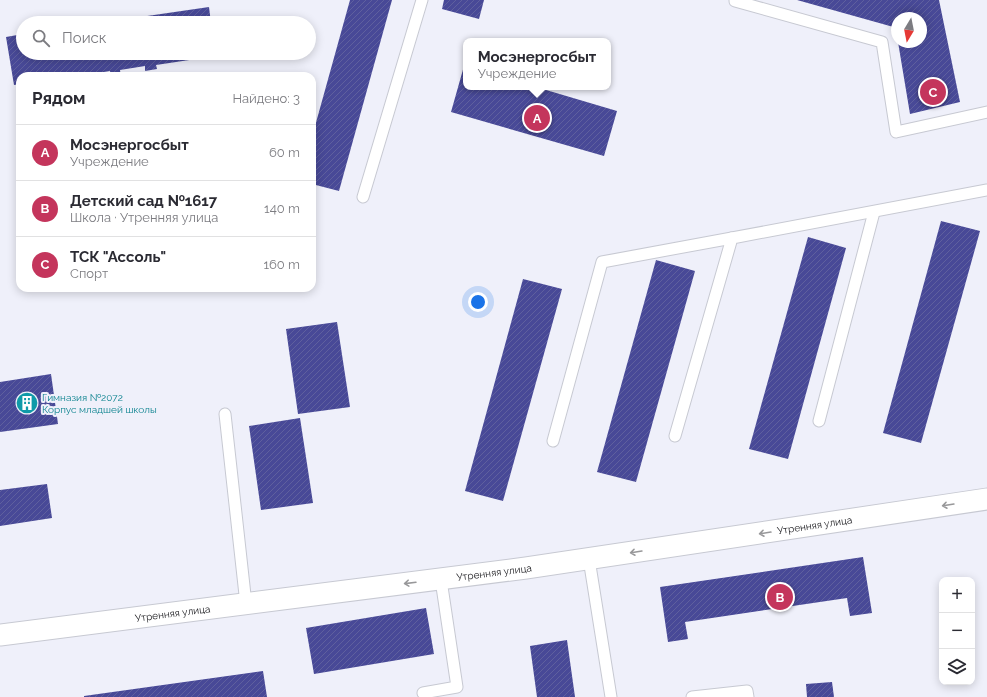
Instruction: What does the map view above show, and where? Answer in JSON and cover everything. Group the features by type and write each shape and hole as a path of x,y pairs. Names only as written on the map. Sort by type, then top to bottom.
{"street":[{"name":"Утренняя улица","path":"0,635 441,580 987,499"}],"lane":[{"path":"363,198 422,0"},
{"path":"735,0 882,42 896,132 987,112"},
{"path":"553,441 602,262 987,190"},
{"path":"819,421 874,212"},
{"path":"675,436 732,238"},
{"path":"225,414 246,604"},
{"path":"589,559 611,697"},
{"path":"423,692 457,687 441,580"},
{"path":"692,697 747,691 748,697"}],"building":[{"path":"350,0 392,0 339,191 316,185 316,123"},
{"path":"444,0 484,0 479,19 442,9"},
{"path":"797,0 939,0 960,102 910,114 899,48 927,48 927,12 891,12 891,26"},
{"path":"209,7 210,16 147,16"},
{"path":"16,35 16,60 189,60 156,65 157,69 145,71 145,66 120,70 120,72 16,72 16,85 14,85 6,37"},
{"path":"463,70 463,90 546,90 617,111 604,156 451,112"},
{"path":"941,221 980,231 921,443 883,433"},
{"path":"808,237 846,248 788,459 749,449"},
{"path":"656,260 695,271 636,482 597,472"},
{"path":"523,279 562,289 503,501 465,491"},
{"path":"337,322 350,407 298,414 286,329"},
{"name":"Гимназия №2072 Корпус младшей школы","path":"51,374 58,424 0,432 0,382"},
{"path":"300,418 313,503 261,510 249,426"},
{"path":"47,484 52,518 0,526 0,490"},
{"path":"863,557 872,613 850,616 847,598 685,622 688,639 668,642 660,587"},
{"path":"426,608 434,654 314,674 306,628"},
{"path":"567,640 575,697 537,697 530,646"},
{"path":"263,671 267,697 84,697 84,696"},
{"path":"832,682 834,697 807,697 806,684"}],"place":[{"name":"ТСК \"Ассоль\"","path":"933,92"},
{"name":"Мосэнергосбыт","path":"537,118"},
{"name":"Гимназия №2072 Корпус младшей школы","path":"27,403"},
{"name":"Детский сад №1617","path":"780,597"}]}
